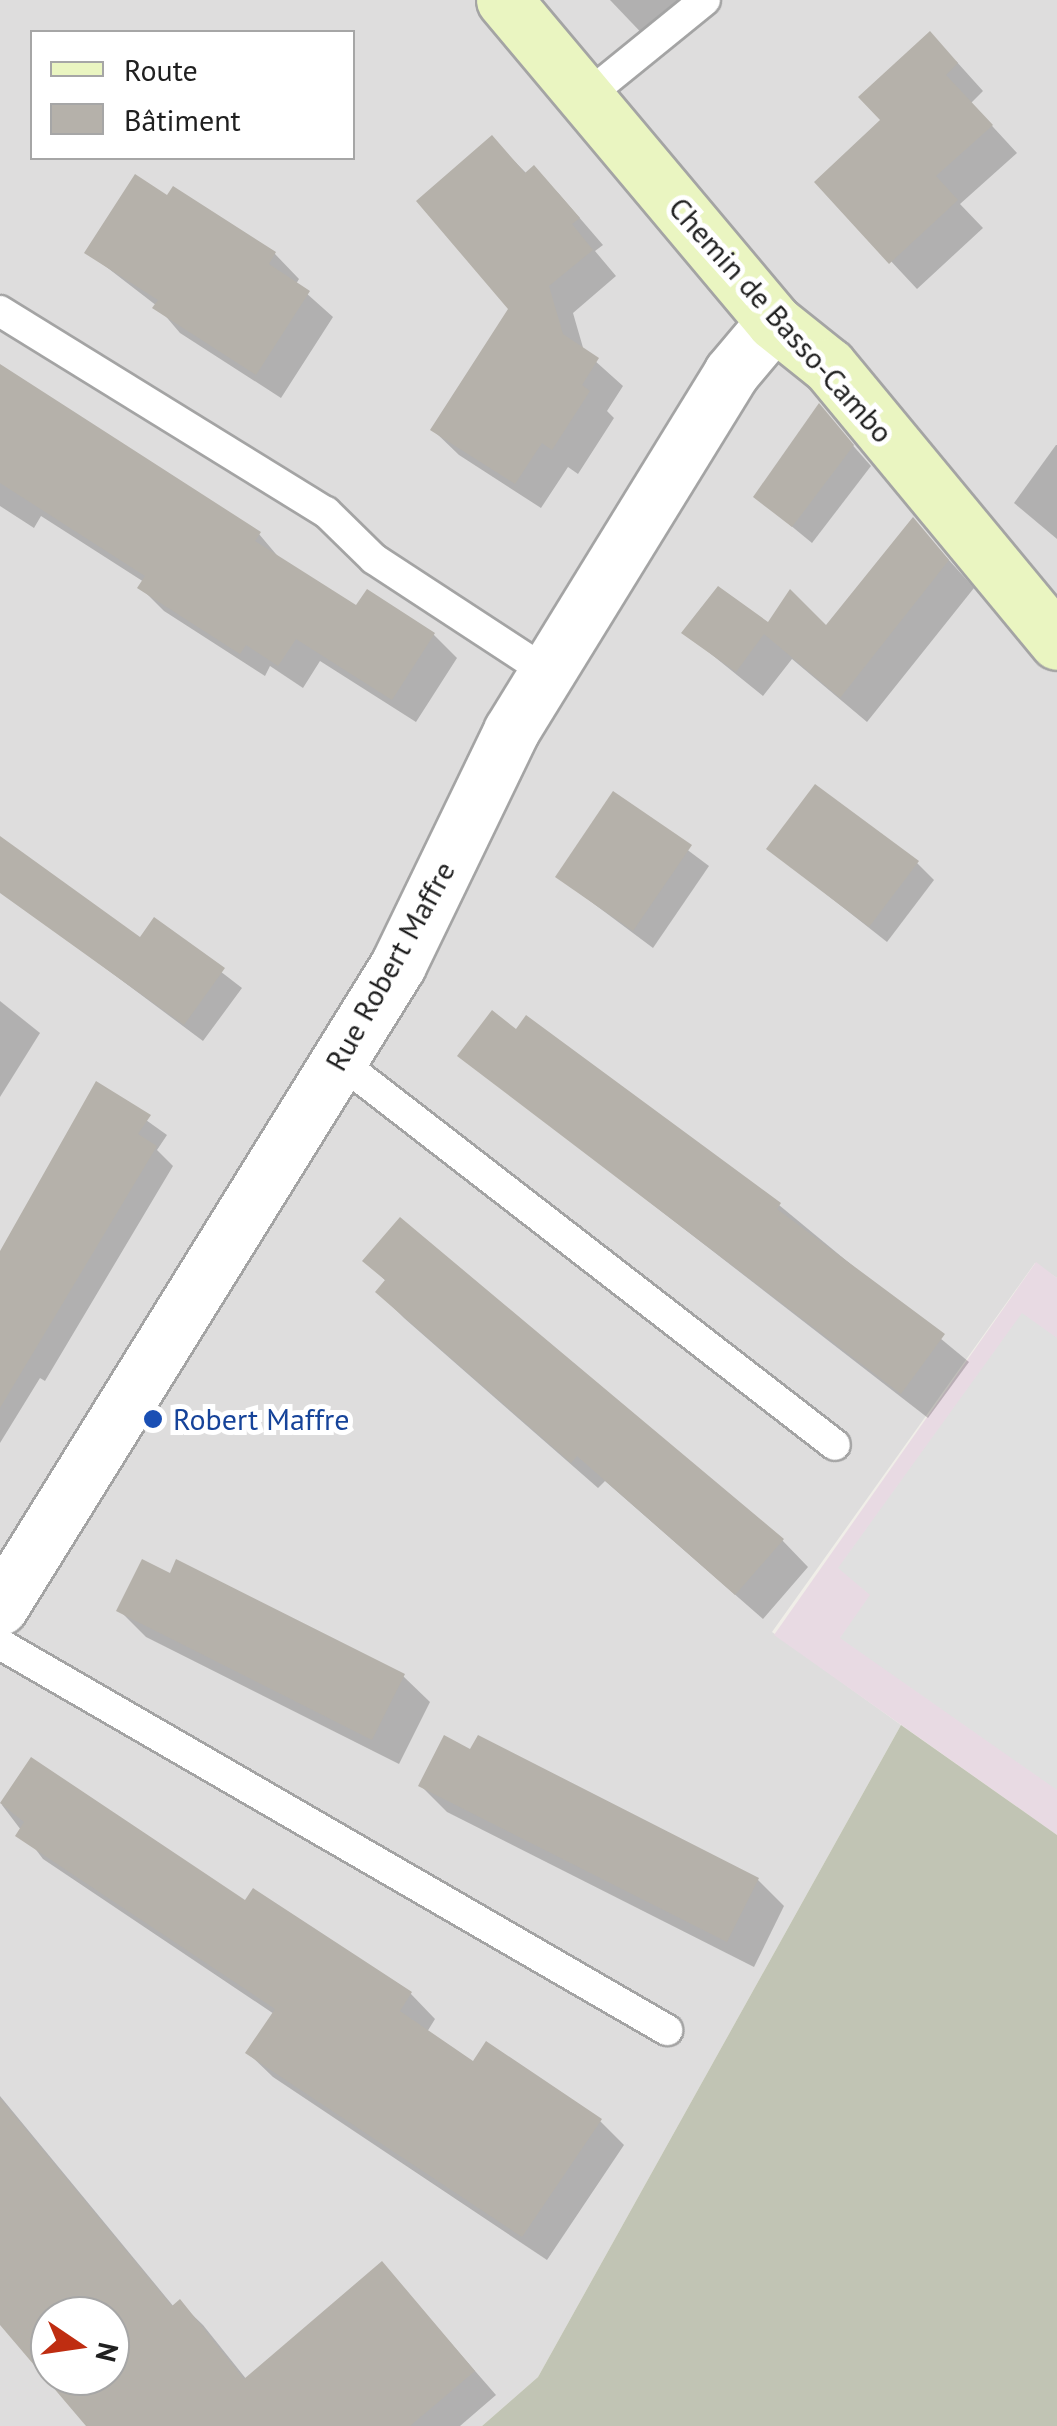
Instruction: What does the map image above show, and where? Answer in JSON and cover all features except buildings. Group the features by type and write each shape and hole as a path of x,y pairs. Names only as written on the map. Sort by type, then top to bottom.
{"street":[{"name":"Chemin de Basso-Cambo","path":"504,0 774,322 829,366 1057,642"},
{"name":"Rue Robert Maffre","path":"0,1608 398,965 510,731 731,373 774,322"}],"lane":[{"path":"587,96 705,0"},
{"path":"0,311 326,512 374,559 548,673"},
{"path":"339,1061 835,1445"},
{"path":"0,1644 668,2030"}],"shaded area":[{"path":"0,0 1057,0 1057,1278 1035,1263 772,1632 901,1725 538,2377 482,2426 0,2426"},
{"path":"1036,1262 1057,1278 1057,1835 774,1635"},
{"path":"1022,1313 1057,1338 1057,1790 840,1638 870,1595 838,1568"},
{"path":"901,1725 1057,1835 1057,2426 482,2426 538,2377"}],"place":[{"name":"Robert Maffre","path":"153,1419"}]}
